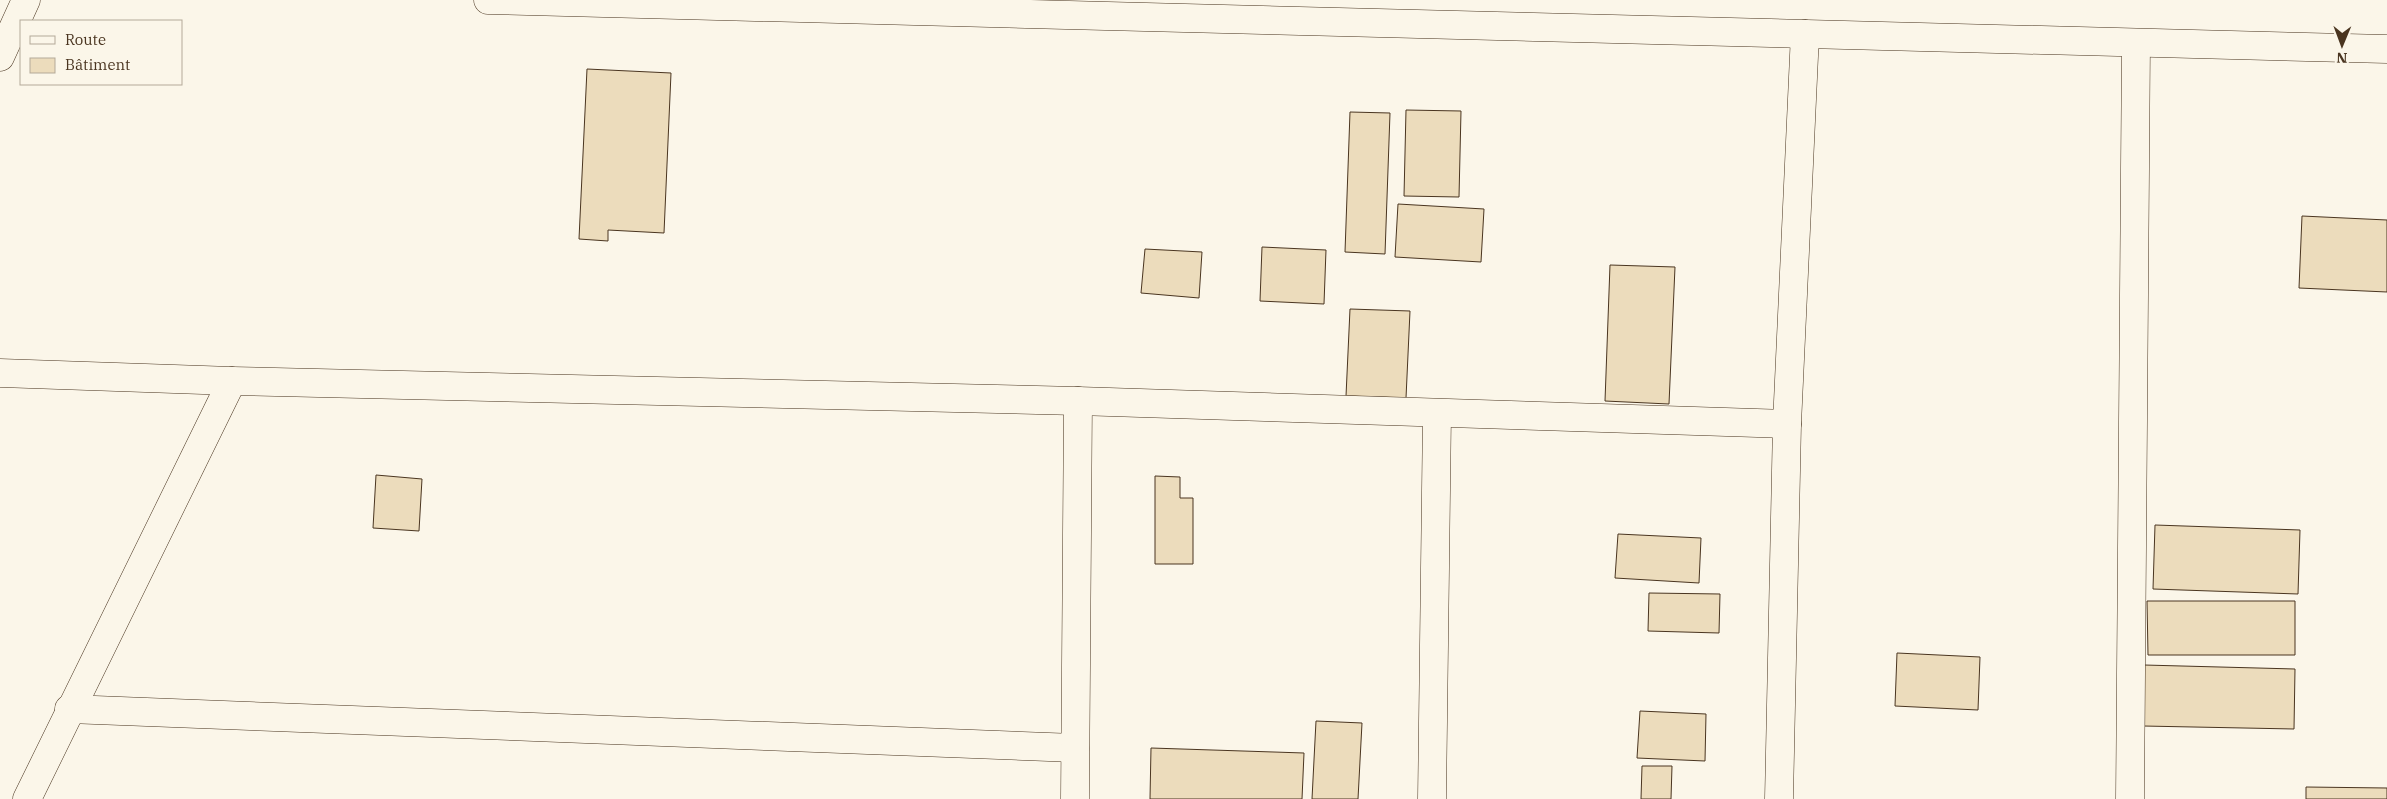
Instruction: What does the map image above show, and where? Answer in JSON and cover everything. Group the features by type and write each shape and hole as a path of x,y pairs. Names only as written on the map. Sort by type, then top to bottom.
{"street":[{"path":"0,57 26,0"},
{"path":"488,0 819,5 2387,49"},
{"path":"1779,799 1787,424 1805,34"},
{"path":"2130,799 2136,42"},
{"path":"0,373 232,381 1078,401 1787,424"},
{"path":"27,799 232,381"},
{"path":"1075,799 1078,401"},
{"path":"1432,799 1437,414"},
{"path":"70,709 1075,748"}],"building":[{"path":"587,69 671,73 664,233 608,230 608,241 579,239"},
{"path":"1406,110 1461,111 1459,197 1404,196"},
{"path":"1350,112 1390,113 1385,254 1345,252"},
{"path":"1398,204 1484,209 1481,262 1395,257"},
{"path":"2302,216 2387,220 2387,292 2299,288"},
{"path":"1262,247 1326,250 1324,304 1260,301"},
{"path":"1145,249 1202,252 1199,298 1141,293"},
{"path":"1610,265 1675,267 1669,404 1605,401"},
{"path":"1350,309 1410,311 1406,398 1346,396"},
{"path":"376,475 422,479 419,531 373,528"},
{"path":"1155,476 1180,477 1180,498 1193,498 1193,564 1155,564"},
{"path":"2155,525 2300,530 2298,594 2153,589"},
{"path":"1618,534 1701,538 1699,583 1615,578"},
{"path":"1649,593 1720,594 1719,633 1648,631"},
{"path":"2147,601 2295,601 2295,655 2148,655"},
{"path":"1897,653 1980,657 1978,710 1895,706"},
{"path":"2144,665 2295,669 2294,729 2143,726"},
{"path":"1640,711 1706,714 1705,761 1637,758"},
{"path":"1316,721 1362,723 1358,799 1312,799"},
{"path":"1151,748 1304,753 1302,799 1150,799"},
{"path":"1642,766 1672,766 1671,799 1641,799"},
{"path":"2306,787 2387,788 2387,799 2306,799"}]}
